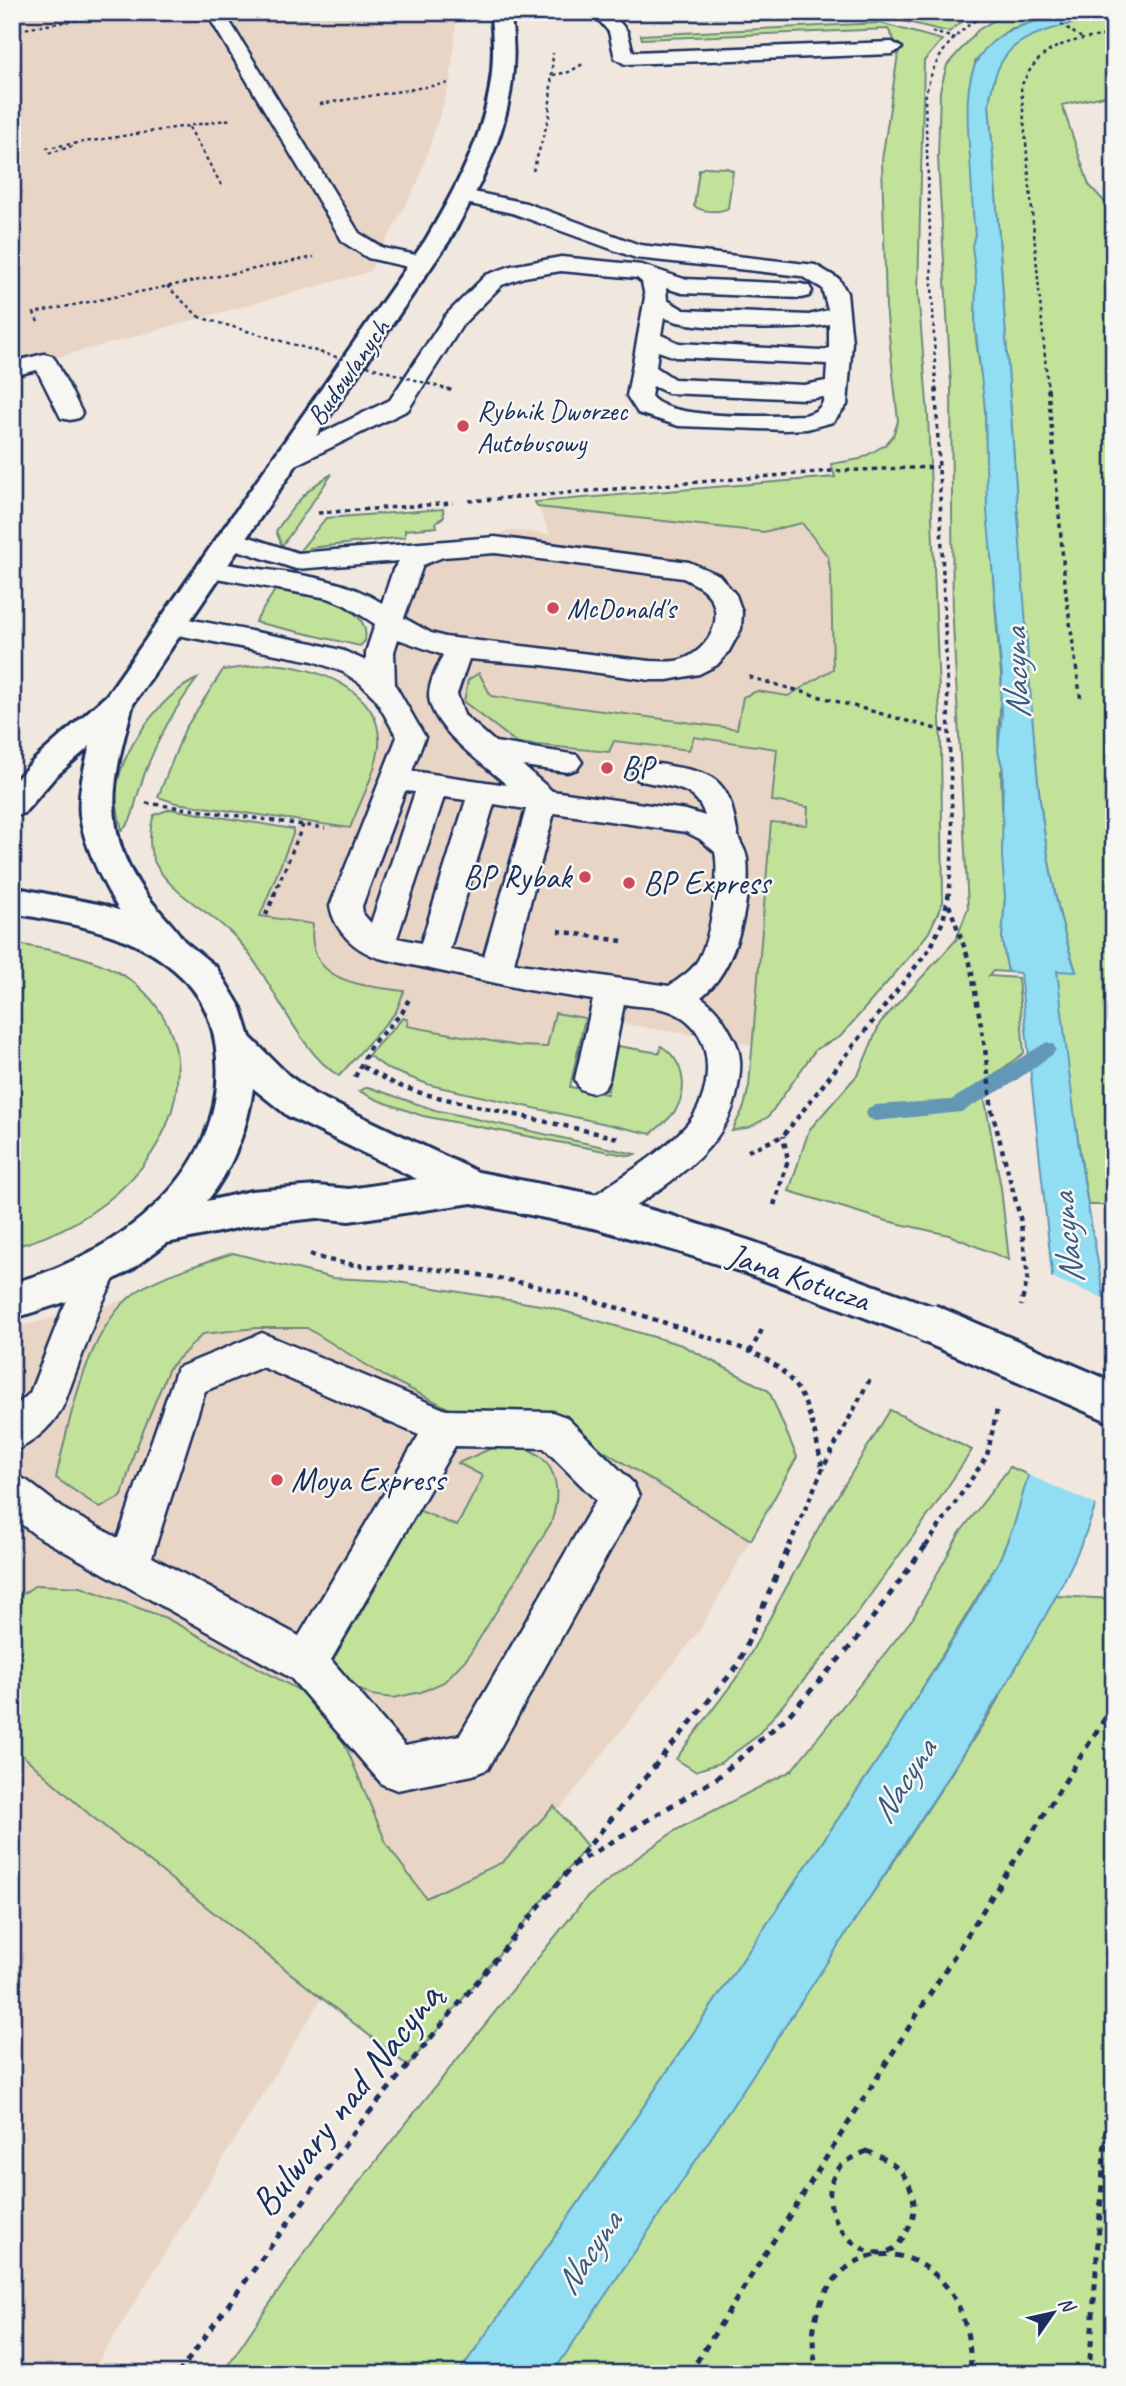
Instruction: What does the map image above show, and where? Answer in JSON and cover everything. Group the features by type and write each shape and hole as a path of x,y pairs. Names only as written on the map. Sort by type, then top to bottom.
{"street":[{"name":"Budowlanych","path":"12,805 44,769 118,703 422,263 464,196 486,145 498,100 503,65 504,27 501,14"},
{"name":"Budowlanych","path":"118,703 96,790 99,826 116,872 133,904 171,948"},
{"path":"12,900 114,919 171,948 205,978 219,998 234,1044 237,1075 232,1108 220,1141 199,1183 158,1228 103,1264 60,1286 12,1301"},
{"name":"Jana Kotucza","path":"234,1044 268,1079 301,1105 472,1187 598,1212 751,1258 928,1323 1114,1403"},
{"name":"Jana Kotucza","path":"158,1228 251,1208 317,1202 349,1205 472,1187"}],"lane":[{"path":"215,12 354,240 376,253 422,263"},
{"path":"501,14 562,12"},
{"path":"601,12 618,32 625,58 892,48"},
{"path":"464,196 518,208 636,251 811,273 833,285 839,314 837,385 820,391 804,392 668,386 645,370 655,302 655,285 649,275"},
{"path":"288,459 399,405 454,320 494,280 519,271 561,264 634,271 682,286 799,291 811,289 817,283 811,273"},
{"path":"655,302 678,316 693,318 810,322 839,314"},
{"path":"649,338 675,350 820,358 834,356 839,352"},
{"path":"12,369 44,361 70,413"},
{"path":"211,569 341,593 365,604 418,639 459,650 523,654 667,671 702,662 721,645 729,607 720,588 699,573 495,545 296,562 231,539"},
{"path":"382,686 379,657 410,563 435,551"},
{"path":"172,625 234,639 324,653 357,666 382,686 397,706 411,737 346,903 346,911 356,928 371,942 496,971 674,999 697,1010 709,1023 722,1047 724,1071 718,1107 695,1142 598,1212"},
{"path":"459,650 445,681 444,706 454,722 543,800"},
{"path":"488,751 566,762"},
{"path":"648,773 689,778 707,788 719,808 725,843"},
{"path":"394,779 697,824 713,832 730,850 732,864 719,949 703,978 674,999"},
{"path":"379,946 433,785"},
{"path":"432,957 483,792"},
{"path":"496,971 543,800"},
{"path":"592,1079 611,989"},
{"path":"12,1434 45,1404 80,1311 103,1264"},
{"path":"12,1493 51,1523 129,1566 306,1663 397,1769 473,1754 619,1496 552,1430 445,1428 262,1350 190,1380 129,1566"},
{"path":"306,1663 445,1428"}],"path":[{"path":"75,12 79,20"},
{"path":"12,31 123,12"},
{"path":"774,1205 788,1160 783,1136 931,947 942,928 949,905 953,839 924,124 926,82 931,67 968,24 989,12"},
{"path":"1061,24 1083,40"},
{"path":"1081,701 1066,594 1021,86 1029,65 1051,48 1114,34"},
{"path":"532,172 549,117 553,75 552,44"},
{"path":"46,148 450,83"},
{"path":"189,127 223,188"},
{"path":"49,153 75,145"},
{"path":"44,361 53,347 34,313 307,258"},
{"path":"166,286 199,317 453,391"},
{"path":"468,502 796,474 938,467"},
{"path":"318,513 455,503"},
{"path":"702,662 779,687 947,732"},
{"path":"145,803 373,834"},
{"path":"266,915 303,825"},
{"path":"949,905 970,963 985,1048 992,1111 1020,1217 1028,1276 1019,1315"},
{"path":"547,929 628,942"},
{"path":"365,1053 407,1009 412,990"},
{"path":"306,1252 336,1263 441,1270 513,1281 665,1322 750,1352 781,1370 799,1392 814,1426 822,1468"},
{"path":"750,1352 764,1326"},
{"name":"Bulwary nad Nacyną","path":"178,2374 359,2125 738,1665 822,1468 871,1377"},
{"path":"568,1869 717,1778 788,1716 857,1639 942,1524 987,1456 999,1405"},
{"path":"689,2374 1114,1704"},
{"path":"1088,2374 1113,2022"},
{"path":"818,2374 813,2331 821,2299 831,2280 844,2267 859,2258 877,2252 893,2249 906,2236 913,2220 914,2200 908,2181 898,2165 882,2155 866,2151 850,2156 838,2167 829,2184 829,2202 835,2222 845,2239 860,2250 877,2252 896,2254 915,2260 947,2288 967,2329 972,2352 971,2374"},
{"path":"827,2159 838,2167"}],"shaded area":[{"path":"12,12 457,13 450,83 418,182 369,272 12,370"},
{"path":"659,12 877,12 660,23"},
{"path":"538,507 763,532 802,523 828,557 831,576 833,669 772,801 808,807 807,826 772,822 753,1045 556,1013 547,1047 518,1046 406,1026 408,1020 396,1012 404,991 351,983 334,976 323,966 314,950 313,924 260,916 299,820 351,827 377,754 392,659 417,571 437,557 486,551 506,530 550,534"},
{"path":"202,1275 392,1281 546,1306 768,1390 797,1457 701,1628 484,1907 363,1931 91,2374 12,2374 12,1328 101,1307"}],"green space":[{"path":"877,12 974,12 949,32 869,13"},
{"path":"1008,12 1070,12 1010,29 995,40 975,62 971,162 975,235 975,325 984,399 1001,675 998,746 1003,769 1005,897 1002,940 1008,972 993,971 989,976 1018,978 1024,1053 982,1084 1001,1188 1009,1260 949,1235 887,1221 789,1191 809,1130 859,1073 880,1023 956,940 968,908 953,623 951,384 938,158 940,91 947,65 978,30"},
{"path":"1114,17 1114,94 1062,105 1089,185 1114,212 1114,1205 1088,1205 1066,1061 1056,971 1076,971 1053,884 1034,747 989,105 993,82 1000,65 1008,52 1019,42 1067,24"},
{"path":"880,23 942,40 924,61 918,291 928,416 941,744 943,902 929,932 916,949 840,1037 816,1049 768,1117 750,1127 732,1131 744,1107 749,1086 771,822 807,825 808,807 772,801 777,749 694,737 689,750 614,741 609,752 517,743 464,702 468,680 479,673 491,696 737,729 743,697 757,691 788,696 833,669 831,576 828,557 802,523 763,532 538,507 535,502 835,477 831,464 860,459 885,445 893,436 898,421 886,307 882,160 899,48 888,29 642,39 641,35"},
{"path":"706,167 733,171 728,208 711,211 694,206 699,170"},
{"path":"332,474 282,546 276,531 307,492"},
{"path":"443,509 444,517 436,522 437,527 405,530 405,537 310,548 310,553 298,553 326,518"},
{"path":"275,590 341,604 362,621 365,641 360,646 255,622"},
{"path":"269,664 325,676 342,684 370,709 377,726 379,746 371,777 350,828 176,803 158,797 185,729 223,670"},
{"path":"197,679 156,746 131,817 122,830 116,792 133,743 156,711 183,687"},
{"path":"170,809 293,829 260,916 313,924 313,944 318,959 327,970 340,978 404,991 396,1012 339,1076 324,1064 297,1032 262,973 237,939 182,895 155,863 150,846 152,821 154,815"},
{"path":"12,943 78,956 123,975 145,992 159,1009 173,1037 177,1058 176,1092 167,1125 151,1154 130,1181 104,1204 75,1223 12,1247"},
{"path":"555,1013 585,1018 570,1087 607,1094 617,1046 660,1053 661,1046 675,1060 682,1078 681,1097 672,1115 651,1134 430,1085 388,1069 368,1055 403,1018 408,1020 407,1026 518,1046 547,1047"},
{"path":"368,1087 435,1110 635,1154 630,1156 423,1116 359,1091"},
{"path":"233,1253 333,1278 392,1281 546,1306 682,1345 769,1391 797,1457 751,1540 559,1424 458,1413 384,1376 307,1328 256,1328 203,1334 169,1368 134,1453 122,1496 100,1508 56,1478 66,1432 90,1356 115,1313 130,1297 165,1277"},
{"path":"890,1410 972,1450 933,1509 836,1642 756,1737 720,1763 695,1771 676,1759 740,1673 820,1525"},
{"path":"510,1445 525,1448 546,1462 555,1483 555,1509 551,1523 468,1657 444,1682 421,1692 393,1698 371,1695 352,1686 331,1660 334,1643 357,1620 418,1510 457,1526 483,1476 458,1463 492,1448"},
{"path":"1010,1467 1029,1475 1014,1525 999,1561 888,1745 579,2202 458,2374 222,2374 316,2236 586,1898 676,1830 791,1771 913,1618 959,1534"},
{"path":"36,1585 81,1587 166,1618 308,1695 344,1742 387,1845 426,1898 503,1862 554,1806 587,1846 408,2066 90,1815 12,1746 12,1601"},
{"path":"1056,1596 1114,1599 1114,2374 550,2374 895,1860 989,1715"}],"water":[{"name":"Nacyna","path":"1070,12 1114,12 1114,17 1092,22 1087,19 1048,30 1019,43 1008,52 1000,65 993,82 989,105 1039,794 1053,884 1076,972 1057,971 1079,1146 1104,1295 1111,1356 1112,1417 1104,1474 1089,1524 1068,1572 997,1699 808,1991 552,2374 458,2374 579,2202 888,1745 999,1561 1014,1525 1042,1426 1052,1352 1052,1273 1020,973 1008,972 1002,940 1005,897 1002,856 1003,769 998,751 1002,676 987,511 985,409 975,326 976,278 972,246 975,235 968,98 971,75 979,57 991,43 1010,31"}],"pier":[{"path":"1048,1276 1108,1300 1114,1343 1113,1446 1099,1506 1026,1474 1038,1425 1048,1352"}],"waterway":[{"path":"875,1113 954,1107 1001,1081 1047,1049"}],"place":[{"name":"Rybnik Dworzec Autobusowy","path":"463,426"},
{"name":"McDonald's","path":"553,608"},
{"name":"BP","path":"607,768"},
{"name":"BP Rybak","path":"585,877"},
{"name":"BP Express","path":"629,883"},
{"name":"Moya Express","path":"277,1480"}]}
